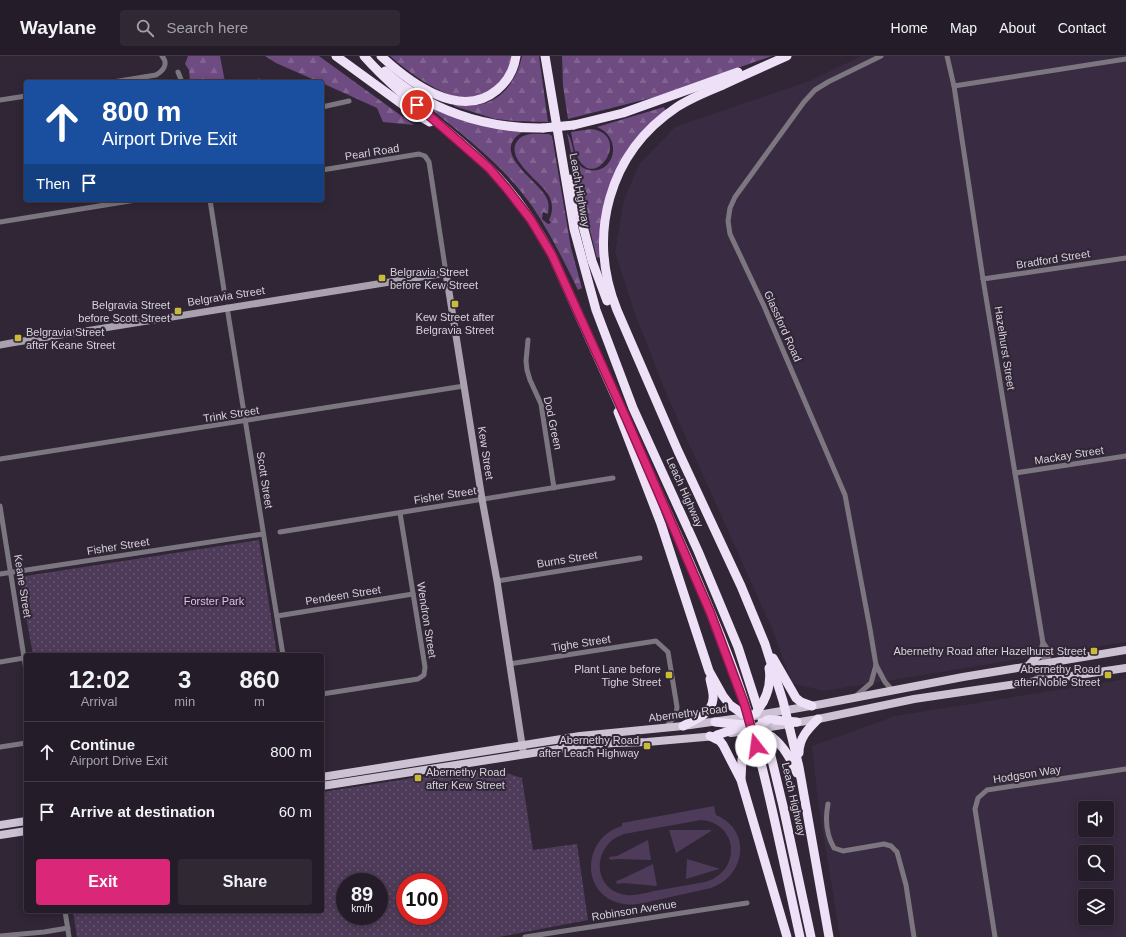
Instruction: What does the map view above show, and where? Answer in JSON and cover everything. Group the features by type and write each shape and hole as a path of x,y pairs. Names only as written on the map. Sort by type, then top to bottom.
{"highway":[{"path":"336,56 413,112 458,140"},
{"path":"364,56 397,89 489,168 531,220 564,280 708,605 745,706 770,799 800,937"},
{"path":"370,56 400,82 422,97 449,111 492,124 543,128 574,125 624,113 786,56"},
{"path":"381,56 398,70 432,92 444,98 464,102 481,99 494,93 500,88 513,69 516,56"},
{"name":"Leach Highway","path":"545,56 574,229 596,310 633,408 701,558 738,647 769,746 784,806 811,937"},
{"path":"786,56 692,99 667,114 644,135 624,164 613,187 605,215 603,252 606,279 610,294 678,452 741,586 766,644 796,698 801,702 812,706"},
{"path":"561,152 573,185 588,244 599,279 623,337 650,386"},
{"path":"609,382 620,420 661,524 709,671 713,698 712,704 709,710 704,714 683,726"},
{"path":"713,736 728,732 742,723 752,716 763,702 770,682 766,644"},
{"path":"766,644 791,723 800,767"},
{"path":"709,671 723,696 742,723"},
{"path":"741,780 742,759 748,743 758,729 768,720 786,710"},
{"path":"742,723 752,716 791,723"},
{"path":"818,719 801,740 798,757 829,937"},
{"path":"715,722 742,723 758,729 772,737 789,756 798,774 804,793"},
{"path":"713,736 723,745 741,780 787,937"}],"main road":[{"path":"1028,666 1042,648"},
{"path":"786,710 963,677 1126,650"},
{"path":"791,723 818,719 914,699 1126,668"},
{"name":"Abernethy Road","path":"324,777 580,736 715,722"},
{"path":"324,786 523,754 599,744 647,742 713,736"},
{"path":"0,825 24,821"},
{"path":"0,835 24,831"}],"street":[{"path":"125,80 156,75 161,72 166,63 165,58 162,56"},
{"name":"Glassford Road","path":"881,56 815,90 735,197 730,208 728,221 730,234 734,245 764,306 845,495 876,665 884,682 893,691"},
{"name":"Hazelhurst Street","path":"948,56 1015,473 1042,656 1046,663"},
{"path":"954,86 1126,58"},
{"path":"178,72 181,80"},
{"path":"0,100 24,96"},
{"path":"324,107 349,102"},
{"name":"Pearl Road","path":"324,170 419,154 425,156"},
{"name":"Kew Street","path":"425,156 428,162 482,499 497,581 523,754"},
{"path":"0,222 124,202"},
{"path":"210,202 224,290"},
{"name":"Bradford Street","path":"983,279 1126,258"},
{"name":"Belgravia Street","path":"0,344 446,273"},
{"name":"Scott Street","path":"227,307 283,653"},
{"name":"Dod Green","path":"528,340 526,361 527,370 541,404 554,488"},
{"name":"Trink Street","path":"0,459 245,422 464,386"},
{"name":"Mackay Street","path":"1015,473 1126,456"},
{"name":"Fisher Street","path":"280,532 613,478"},
{"name":"Keane Street","path":"0,506 24,658"},
{"name":"Wendron Street","path":"324,694 418,679 424,675 425,667 400,512"},
{"name":"Fisher Street","path":"0,574 263,534"},
{"name":"Burns Street","path":"497,581 640,558"},
{"name":"Pendeen Street","path":"277,616 413,594"},
{"name":"Tighe Street","path":"509,664 656,641 668,652 677,707 676,714 665,728"},
{"name":"Hazelhurst Street","path":"1042,648 1047,647 1049,655 1046,663"},
{"path":"0,662 24,658"},
{"path":"1046,663 1053,671 1071,677"},
{"path":"1024,683 1039,678 1044,671 1046,663"},
{"name":"Glassford Road","path":"853,698 871,683 876,665"},
{"path":"0,747 24,743"},
{"name":"Hodgson Way","path":"995,937 975,809 978,798 987,790 1126,769"},
{"path":"828,804 825,816 829,840 834,848 842,850 884,844 891,846 897,852 906,885 914,937"},
{"name":"Robinson Avenue","path":"525,937 554,935 747,903"},
{"path":"65,913 69,937"},
{"path":"0,936 68,928"}],"shaded area":[{"path":"861,56 1126,56 1126,642 824,691 792,683 773,631 666,393 634,311 615,252 624,199 640,163 675,127 812,80"},
{"path":"1126,679 1126,937 840,937 818,801 812,746 895,716"}],"green space":[{"path":"188,56 220,56 225,80 190,80 189,70 185,64"},
{"path":"265,56 319,56 414,125 383,122 377,108 324,84 324,80 314,80 276,63"},
{"path":"390,56 513,56 507,74 499,84 489,92 473,98 467,98 447,94 426,83"},
{"path":"522,56 539,56 548,122 495,119 454,106 454,104 476,105 485,103 501,95 512,81 520,65"},
{"path":"562,56 772,56 655,97 568,119 563,86"},
{"path":"426,105 524,131 514,139 511,147 512,155 517,164 545,195 549,209 548,214 543,212 542,219 548,224 551,223 549,220 552,208 549,196 520,164 516,157 515,150 516,143 519,139 526,135 549,134 552,136 571,248 582,288 578,290 545,226 521,191 483,152"},
{"path":"664,107 666,112 638,138 600,230 600,257 597,258 567,133 579,164 583,168 589,170 598,170 605,167 610,161 613,147 611,139 605,132 597,127"},
{"path":"591,129 603,133 609,140 610,149 607,158 602,165 594,169 586,167 577,157 571,132"},
{"name":"Forster Park","path":"259,540 277,653 33,653 19,577"},
{"path":"486,767 522,778 533,850 577,844 588,920 499,937 77,937 73,913 324,913 324,792"},
{"path":"714,806 716,815 728,822 735,831 739,842 740,853 737,864 732,874 723,882 711,888 645,903 624,904 610,899 599,891 593,879 591,867 593,854 599,842 609,833 622,826 622,823","holes":["701,820 714,823 723,830 729,838 731,848 730,859 725,869 717,877 705,882 640,894 626,895 615,891 607,885 602,876 600,867 601,857 606,847 613,840 624,834"]},
{"path":"710,829 711,831 676,853 669,830"},
{"path":"648,840 651,860 610,860 609,857 617,856"},
{"path":"687,859 718,868 719,869 686,879"},
{"path":"653,864 657,886 623,883 617,884 616,881"}],"place":[{"name":"Belgravia Street before Kew Street","path":"382,278"},
{"name":"Kew Street after Belgravia Street","path":"455,304"},
{"name":"Belgravia Street before Scott Street","path":"178,311"},
{"name":"Belgravia Street after Keane Street","path":"18,338"},
{"name":"Abernethy Road after Hazelhurst Street","path":"1094,651"},
{"name":"Plant Lane before Tighe Street","path":"669,675"},
{"name":"Abernethy Road after Noble Street","path":"1108,675"},
{"name":"Abernethy Road after Leach Highway","path":"647,746"},
{"name":"Abernethy Road after Kew Street","path":"418,778"}],"route":[{"path":"417,105 489,168 531,220 552,255 690,563 732,669 745,706 756,746"}]}
